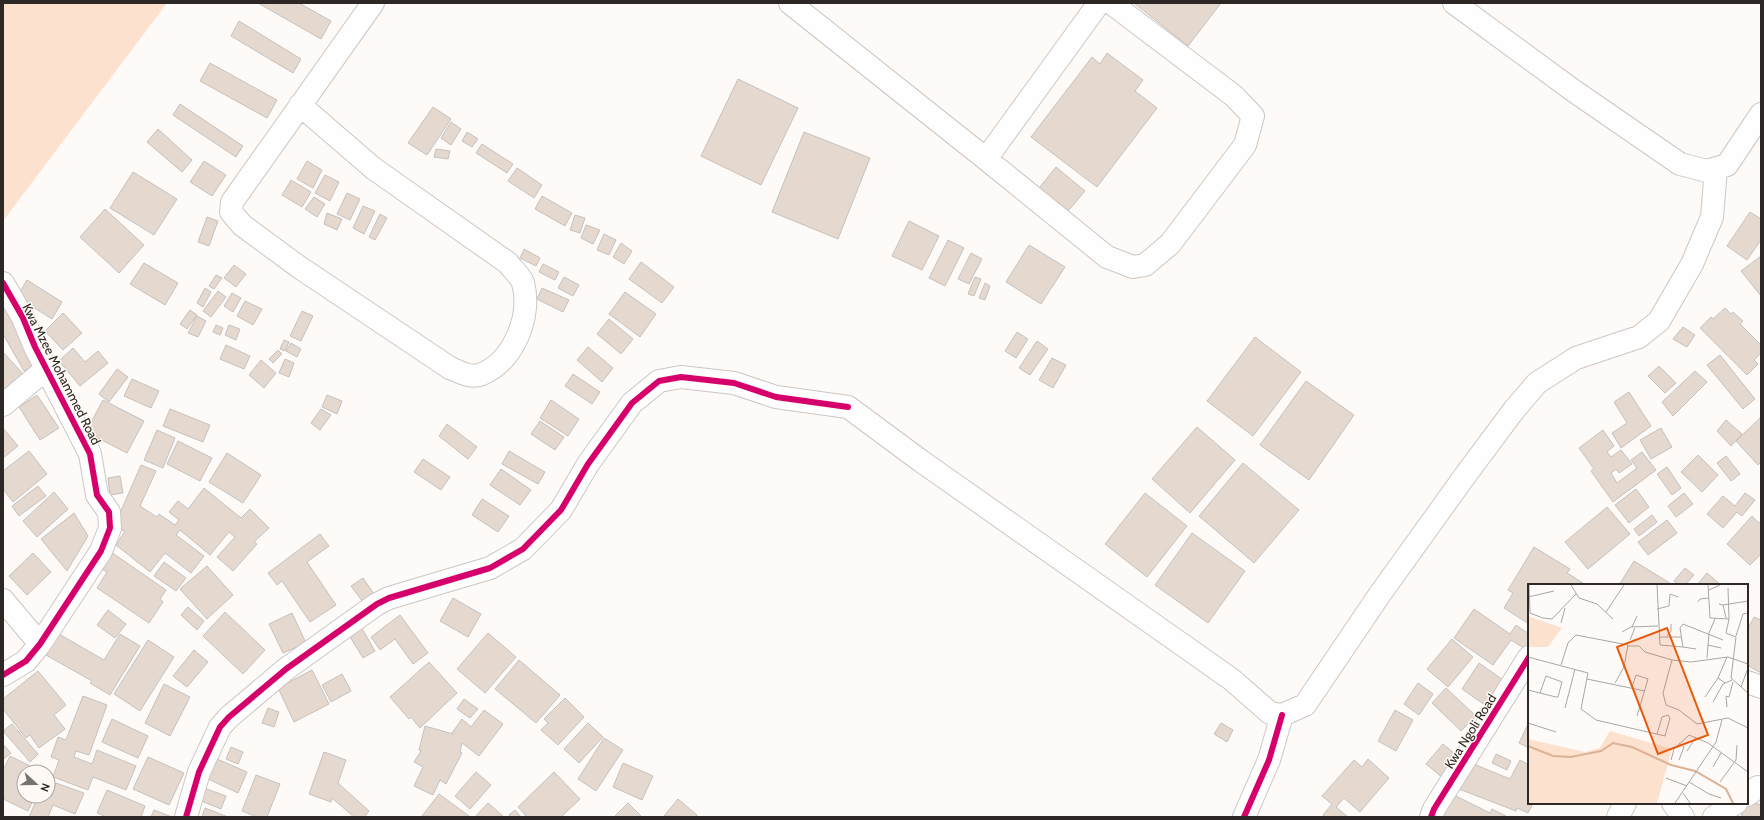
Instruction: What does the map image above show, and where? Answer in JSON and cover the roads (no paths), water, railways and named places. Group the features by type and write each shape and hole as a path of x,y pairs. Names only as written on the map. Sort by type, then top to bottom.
{"street":[{"path":"300,105 373,168 508,263 522,282 524,301 522,323 515,342 501,362 481,375 466,375 450,368 300,267 242,225 231,212 232,202 300,105 373,3"},
{"path":"790,3 1107,257 1133,267 1145,264 1170,244 1245,144 1253,116 1234,96 1111,3"},
{"path":"986,159 1099,3"},
{"path":"1454,3 1574,91 1680,164 1707,171 1727,165 1761,114"},
{"path":"186,817 199,772 220,727 228,717 286,669 377,604 389,598 490,568 523,548 561,510 588,464 632,403 659,381 681,377 734,383 776,397 848,407 933,470 1231,679 1270,713 1282,715 1305,705 1380,594 1467,472 1514,410 1537,383 1576,358 1639,337 1659,321 1692,264 1712,217 1716,168"},
{"name":"Kwa Mzee Mohammed Road","path":"3,283 23,318 46,369 90,454 97,495 109,512 110,528 100,551 40,644 26,661 3,676"},
{"path":"3,405 46,369"},
{"path":"3,600 40,644"},
{"name":"Kwa Ngoli Road","path":"1431,817 1434,808 1528,659"},
{"path":"1748,682 1761,686"},
{"path":"1244,817 1269,760 1282,715"},
{"path":"1618,817 1624,804"},
{"path":"1674,804 1683,817"},
{"path":"1714,817 1734,804"}]}
